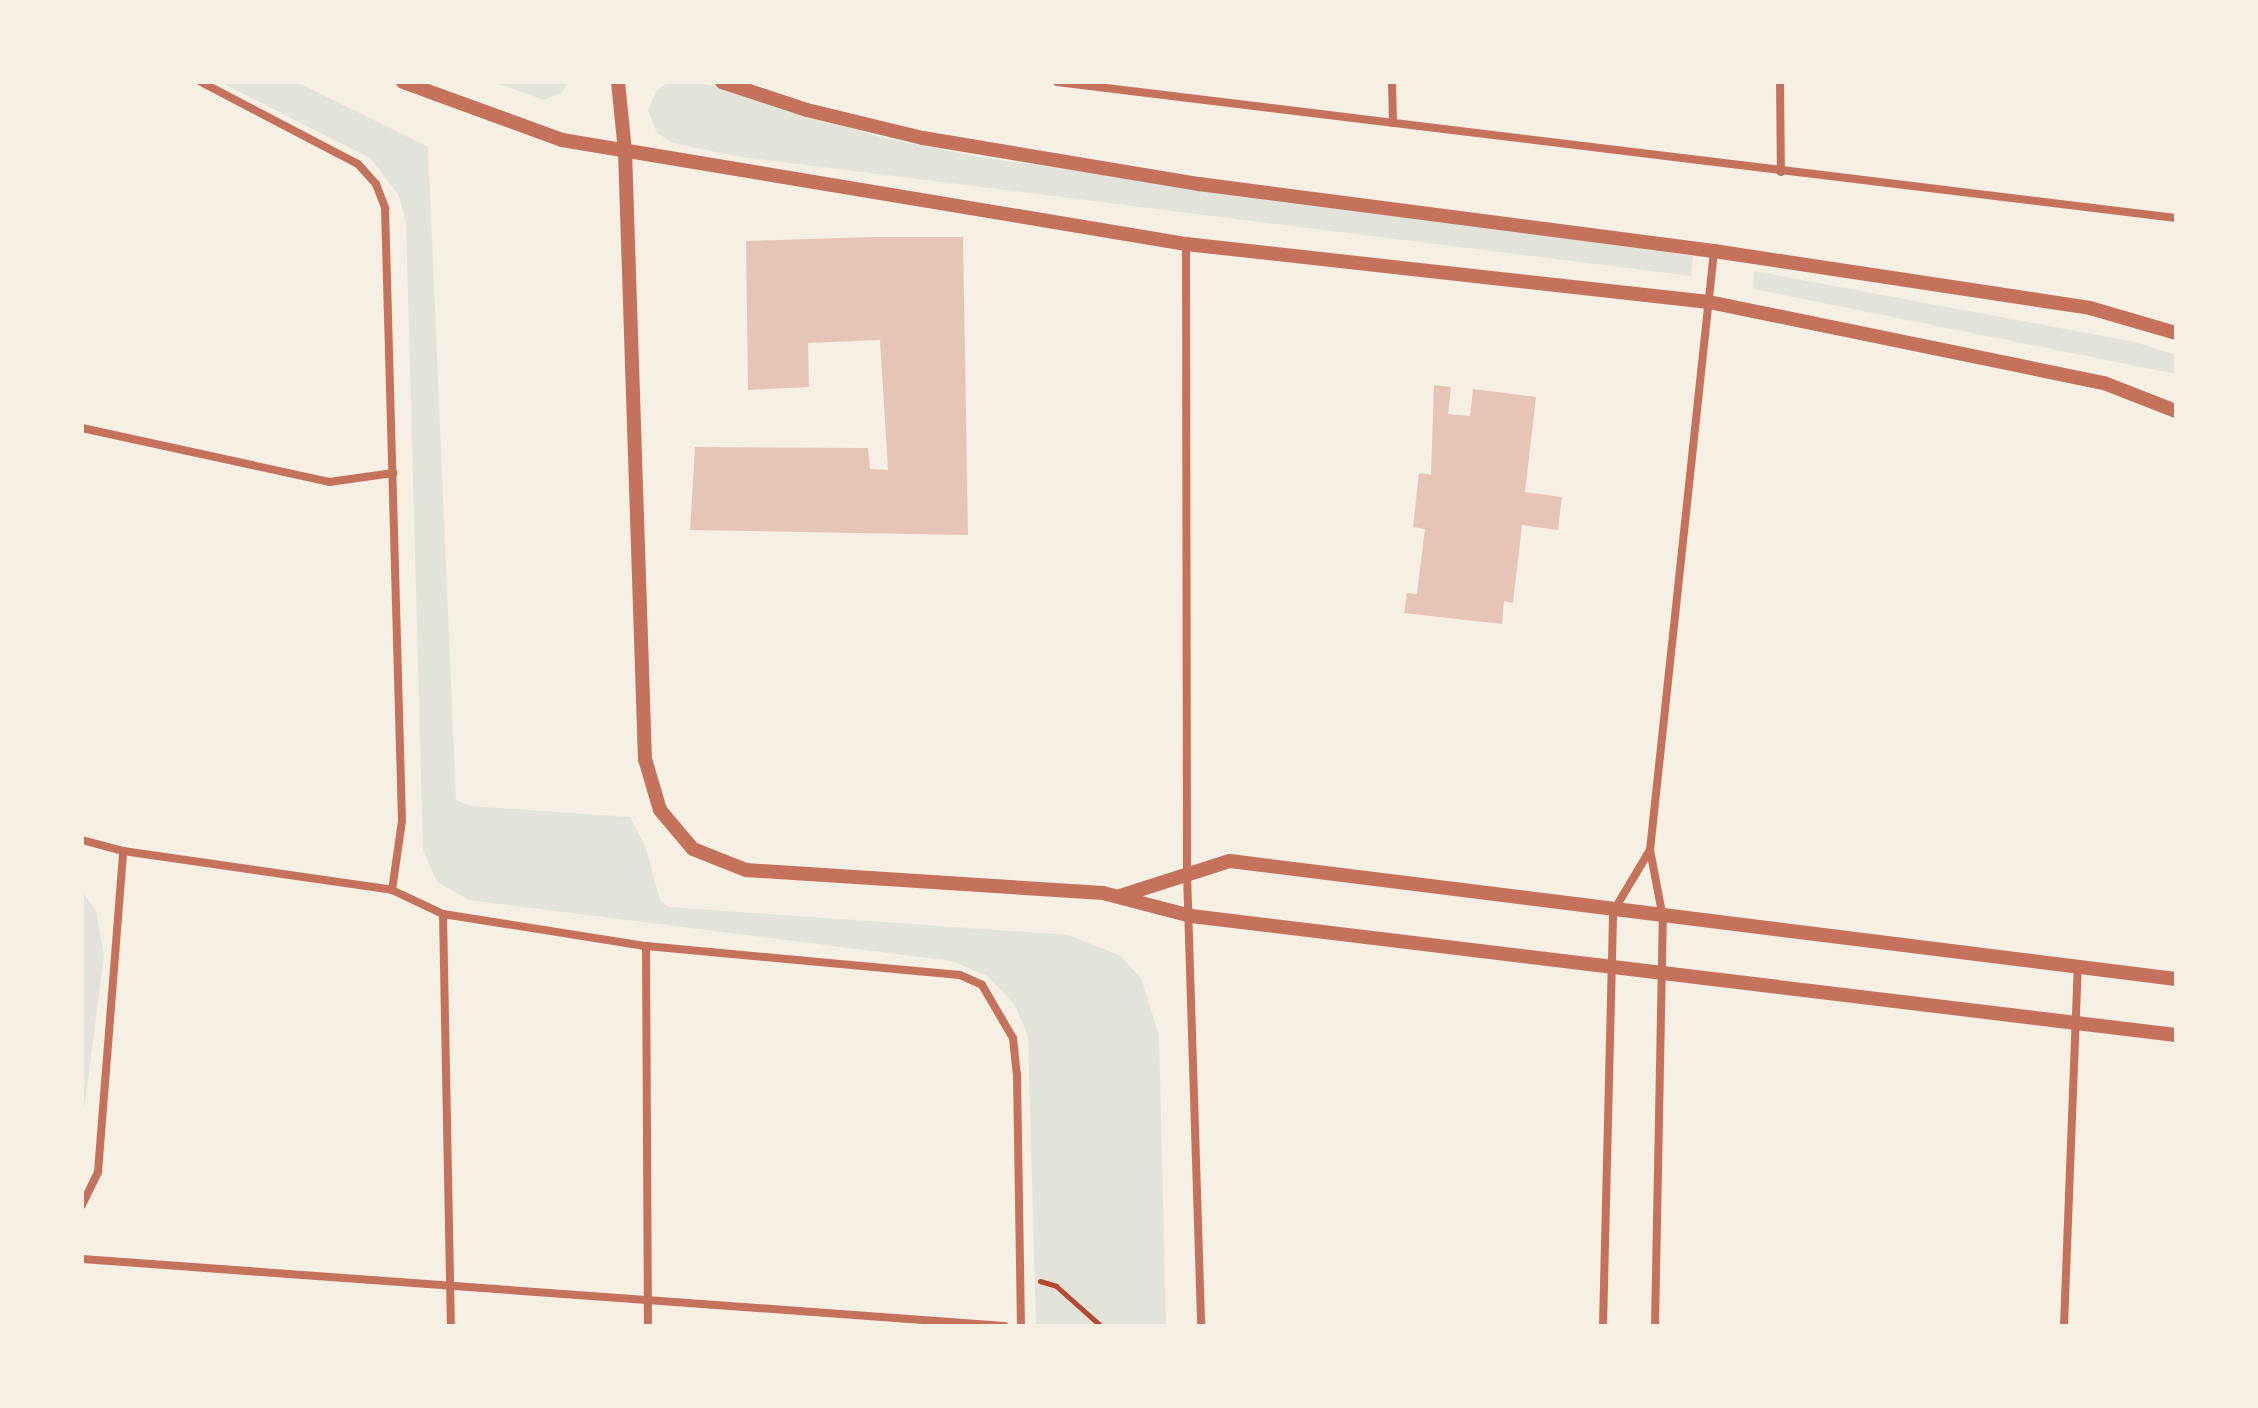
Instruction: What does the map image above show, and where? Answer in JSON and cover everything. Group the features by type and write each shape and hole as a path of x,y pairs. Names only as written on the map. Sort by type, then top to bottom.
{"street":[{"path":"201,82 337,152 376,184 385,208 402,821 392,890"},
{"path":"618,82 625,151 645,759 660,810 693,849 746,870 1120,896 1191,916 1662,976 2176,1035"},
{"path":"722,82 807,110 938,140 1199,184 1714,251 2090,308 2176,333"},
{"path":"1057,82 2176,218"},
{"path":"1392,82 1393,123"},
{"path":"1780,82 1781,172"},
{"path":"406,83 562,140 1186,244 1709,302 2104,383 2176,411"},
{"path":"1186,244 1187,874 1191,916 1201,1326"},
{"path":"1655,1326 1663,918 1650,850 1714,251"},
{"path":"82,428 329,482 393,473"},
{"path":"82,840 123,851 392,890 443,914 646,946 960,975 982,985 1001,1009 1013,1038 1017,1074 1021,1326"},
{"path":"1603,1326 1613,912 1650,850"},
{"path":"82,1205 98,1172 123,851"},
{"path":"1120,896 1230,861 1613,912 2176,979"},
{"path":"443,914 451,1326"},
{"path":"646,946 648,1326"},
{"path":"2064,1326 2073,1025 2078,967"},
{"path":"82,1259 1005,1326"}],"path":[{"path":"1020,1281 1048,1281 1101,1326"}],"shaded area":[{"path":"220,82 297,82 428,147 456,800 471,806 630,817 646,848 660,900 668,907 1068,935 1119,955 1141,978 1159,1035 1166,1326 1036,1326 1028,1036 1015,1005 987,976 952,961 469,900 437,882 423,850 406,222 398,194 370,158"},
{"path":"494,82 569,82 561,93 544,100"},
{"path":"669,82 700,82 880,137 985,158 1693,256 1691,276 734,156 673,143 657,133 648,110 657,90"},
{"path":"1754,271 2135,342 2176,355 2176,374 1753,289"},
{"path":"82,891 96,911 104,956 82,1126"}],"building":[{"path":"963,237 968,535 690,530 695,447 868,448 870,469 888,470 880,340 808,343 809,387 748,390 746,241"},
{"path":"1434,385 1451,387 1448,414 1470,416 1473,389 1536,397 1525,492 1562,497 1558,530 1522,525 1513,603 1504,601 1502,624 1404,613 1407,593 1417,594 1425,529 1413,527 1419,473 1431,475"}]}
